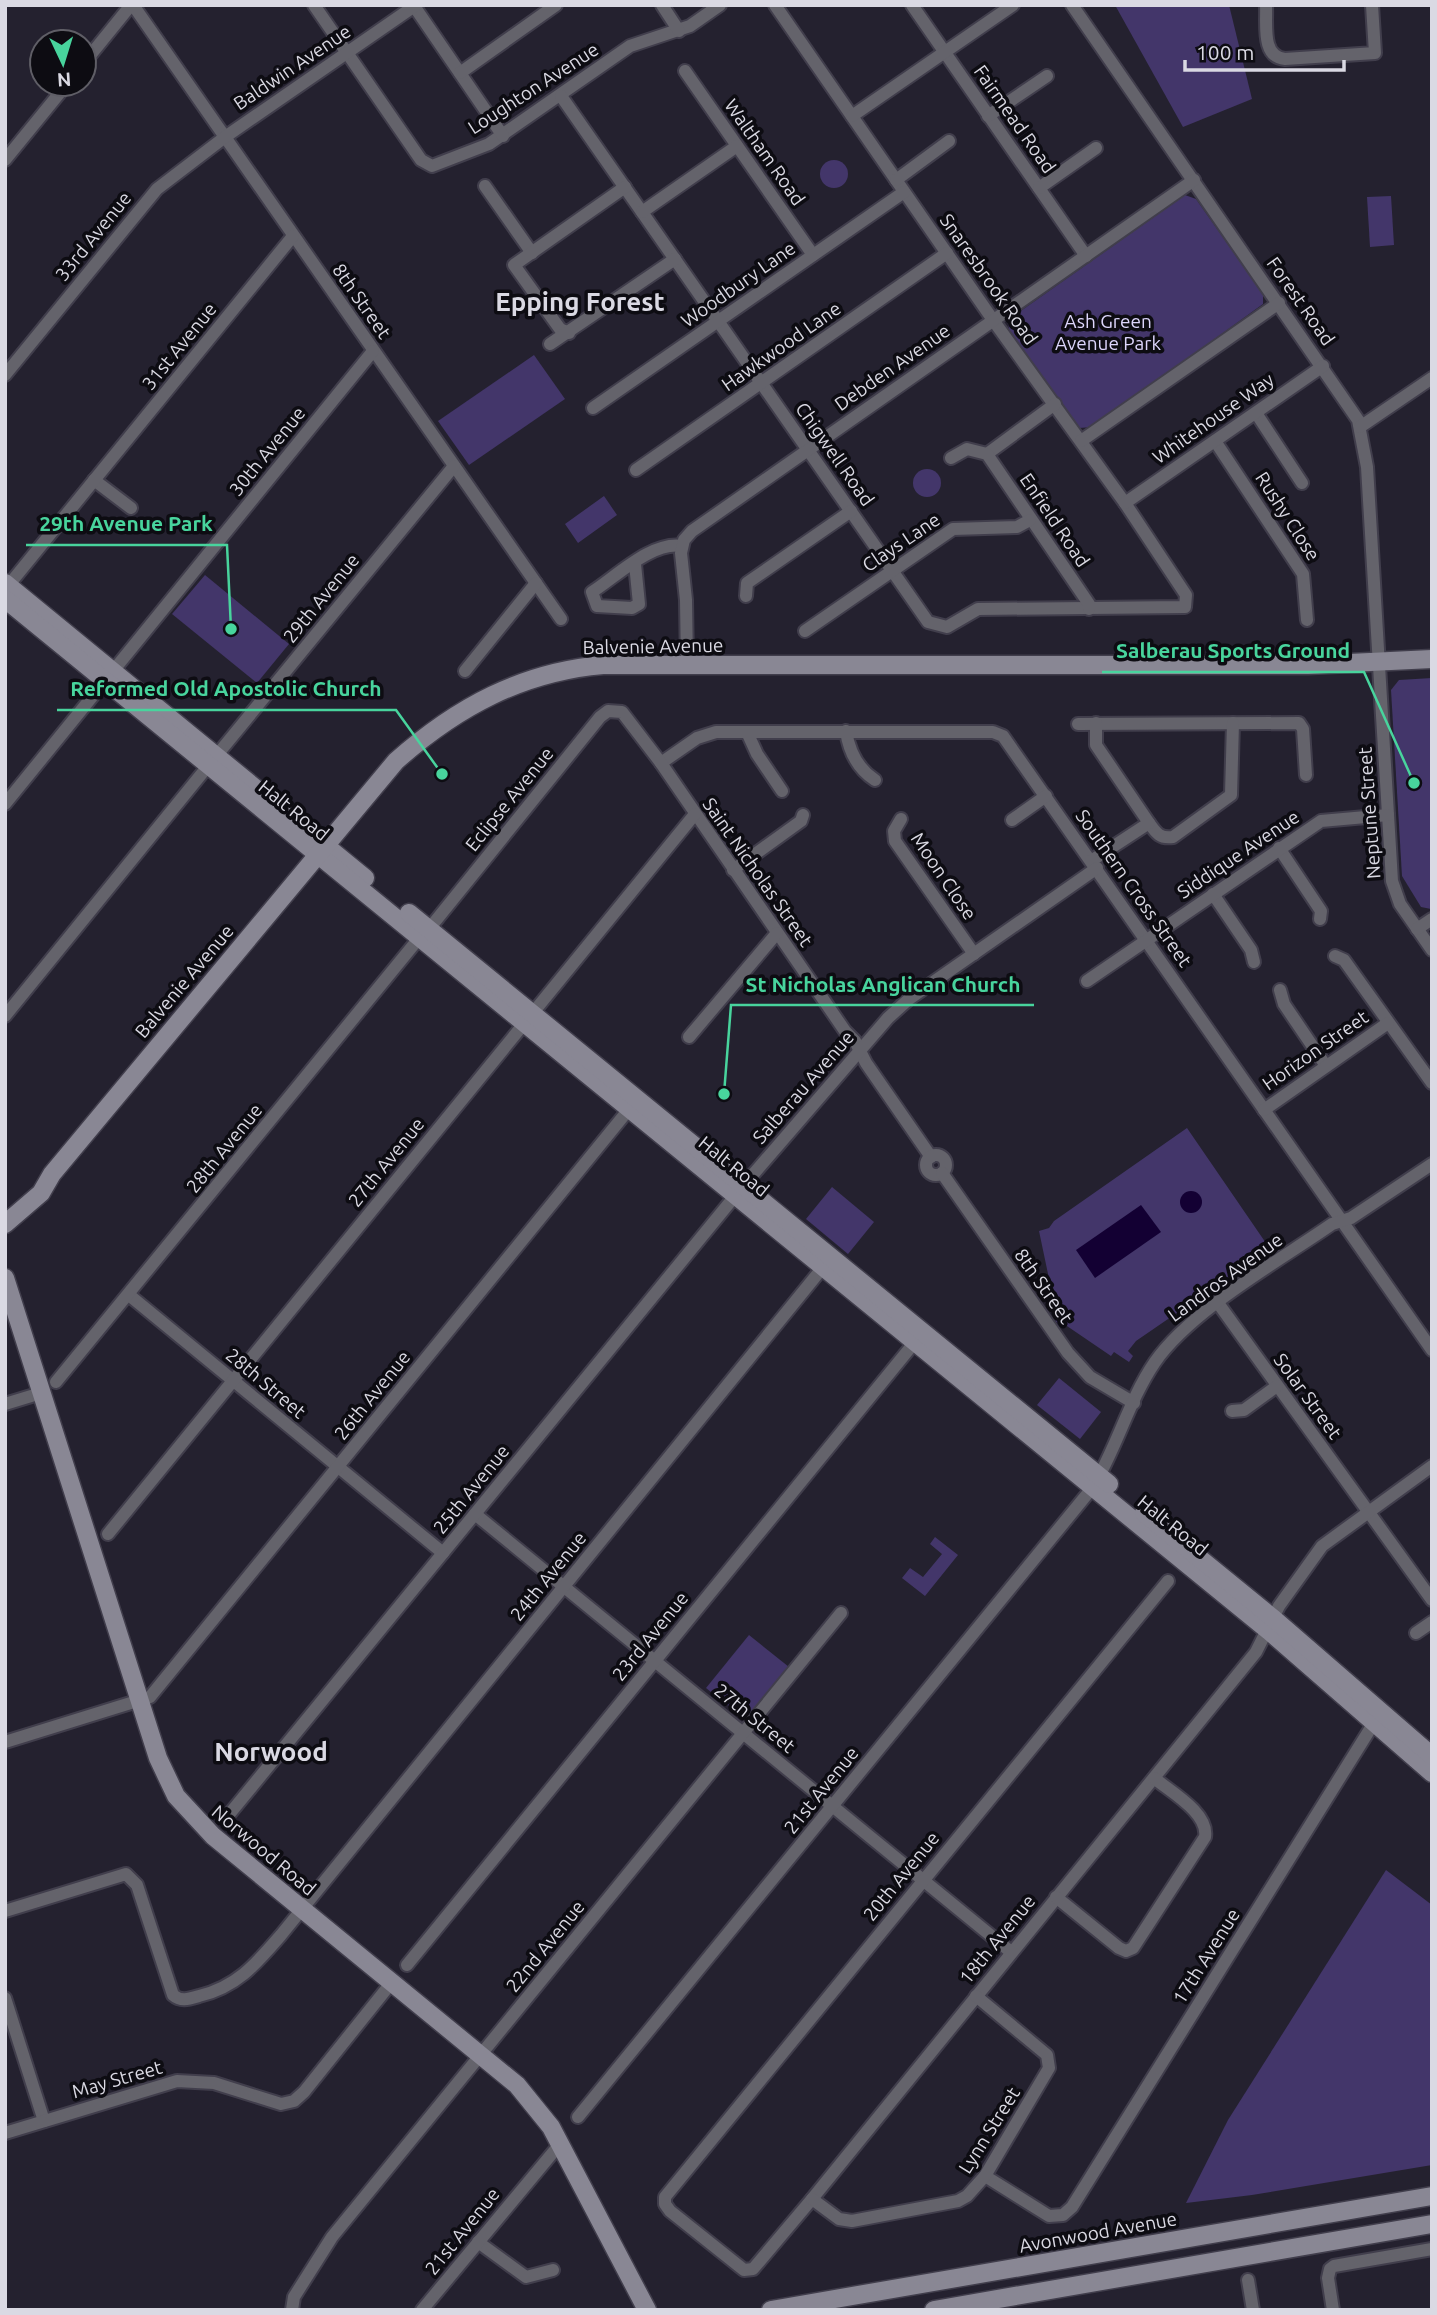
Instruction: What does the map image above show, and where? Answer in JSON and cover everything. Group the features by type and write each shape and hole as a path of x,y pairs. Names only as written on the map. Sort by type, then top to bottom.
{"street":[{"path":"98,46 132,5"},
{"name":"8th Street","path":"132,5 561,619"},
{"name":"Loughton Avenue","path":"314,5 426,164 438,165 503,135 630,46 679,31 720,5"},
{"path":"460,73 556,5"},
{"path":"663,5 679,31"},
{"name":"Snaresbrook Road","path":"775,5 993,320 1125,503 1186,596 1186,604 1181,609"},
{"name":"Fairmead Road","path":"912,5 1086,256"},
{"path":"852,116 1013,5"},
{"name":"Forest Road","path":"1072,5 1353,410 1360,427 1367,467 1378,662"},
{"path":"1266,5 1269,50 1276,57 1285,59 1375,53 1372,5"},
{"path":"415,6 503,135"},
{"name":"Baldwin Avenue","path":"225,137 415,6"},
{"name":"Waltham Road","path":"685,71 813,255"},
{"path":"988,116 1047,76"},
{"name":"Chigwell Road","path":"561,96 928,622 938,627 950,625 978,609 1181,609"},
{"path":"5,160 56,98"},
{"name":"33rd Avenue","path":"5,375 158,189 225,137"},
{"path":"896,180 949,141"},
{"path":"642,212 737,146"},
{"path":"1039,188 1096,148"},
{"name":"Debden Avenue","path":"682,546 692,531 1194,180"},
{"path":"485,186 532,253"},
{"path":"569,332 559,329 514,265 625,187"},
{"name":"Woodbury Lane","path":"593,408 904,191"},
{"name":"31st Avenue","path":"6,589 293,236"},
{"name":"Hawkwood Lane","path":"636,470 947,253"},
{"path":"550,344 675,259"},
{"path":"1081,441 1279,303"},
{"name":"30th Avenue","path":"5,804 373,351"},
{"name":"Whitehouse Way","path":"1125,503 1323,366"},
{"path":"1360,427 1432,378"},
{"path":"951,458 967,449 987,454 1055,404"},
{"path":"1256,413 1302,483"},
{"name":"Rushy Close","path":"1215,441 1303,574 1307,620"},
{"name":"Enfield Road","path":"987,454 1089,604 1089,609"},
{"name":"29th Avenue","path":"5,1016 454,466"},
{"path":"94,480 131,508"},
{"path":"746,596 747,583 851,511"},
{"name":"Clays Lane","path":"804,631 953,529 1017,527 1030,520"},
{"path":"635,564 661,547 682,546 687,664"},
{"path":"465,671 536,583"},
{"name":"Halt Road","path":"6,589 320,850 1271,1625 1378,1717 1432,1756"},
{"name":"Balvenie Avenue","path":"5,1224 41,1194 52,1174 396,761 427,733 479,700 543,675 603,665 1308,665 1432,659"},
{"name":"Neptune Street","path":"1378,662 1394,889 1432,950"},
{"name":"Eclipse Avenue","path":"424,933 600,717 608,711 626,715"},
{"name":"Saint Nicholas Street","path":"626,715 860,1050"},
{"path":"1077,723 1298,723 1303,729 1306,775"},
{"path":"1096,723 1096,745 1157,834 1164,838 1173,837 1231,795 1233,723"},
{"path":"846,731 848,747 864,773 875,780"},
{"path":"747,732 757,754 782,791"},
{"name":"Southern Cross Street","path":"661,763 707,734 993,732 1010,744 1432,1350"},
{"path":"1012,820 1046,796"},
{"name":"27th Avenue","path":"107,1534 695,814"},
{"path":"733,870 801,821 803,815"},
{"name":"Siddique Avenue","path":"1087,981 1321,821 1388,815"},
{"name":"Moon Close","path":"901,819 894,831 895,841 974,954"},
{"name":"Salberau Avenue","path":"740,1190 898,1008 1149,823"},
{"path":"1279,848 1321,911 1320,919"},
{"path":"1213,894 1251,950 1254,962"},
{"path":"1417,929 1432,919"},
{"name":"28th Avenue","path":"49,1387 129,1295 424,933"},
{"path":"689,1037 777,933"},
{"path":"1335,956 1344,960 1432,1083"},
{"path":"1279,990 1284,1004 1326,1066"},
{"name":"Halt Road","path":"529,1018 630,1108 740,1190 824,1266 919,1337"},
{"name":"Horizon Street","path":"1264,1110 1388,1023"},
{"name":"8th Street","path":"860,1050 931,1157 943,1158 946,1164 942,1173 1068,1353 1090,1377 1134,1403"},
{"name":"26th Avenue","path":"139,1700 150,1697 630,1108"},
{"name":"Landros Avenue","path":"1096,1482 1153,1365 1171,1341 1218,1303 1332,1224 1351,1218 1432,1164"},
{"name":"Balvenie Avenue","path":"5,1212 52,1174"},
{"name":"25th Avenue","path":"227,1817 740,1190"},
{"name":"24th Avenue","path":"5,1911 114,1876 130,1876 137,1885 170,1989 181,1999 222,1989 240,1979 302,1909 824,1266"},
{"name":"Norwood Road","path":"5,1278 49,1387 161,1768 182,1805 213,1836 482,2056 533,2101 560,2144 646,2310"},
{"name":"28th Street","path":"129,1295 443,1553"},
{"name":"Solar Street","path":"1218,1303 1432,1600"},
{"name":"23rd Avenue","path":"407,1965 919,1337"},
{"path":"1232,1411 1244,1410 1277,1386"},
{"path":"5,1404 49,1387"},
{"name":"18th Avenue","path":"753,2269 1256,1652 1287,1594 1322,1546 1432,1466"},
{"name":"21st Avenue","path":"578,2117 1096,1482"},
{"name":"27th Street","path":"475,1514 1011,1952"},
{"name":"20th Avenue","path":"753,2269 744,2270 670,2211 665,2204 665,2197 1168,1581"},
{"name":"22nd Avenue","path":"292,2310 295,2297 332,2237 841,1613"},
{"path":"1416,1633 1432,1622"},
{"path":"5,1742 139,1700"},
{"name":"Halt Road","path":"1378,1717 1432,1773"},
{"name":"17th Avenue","path":"985,2176 1049,2216 1059,2216 1072,2207 1378,1717"},
{"path":"1056,1897 1119,1948 1126,1951 1133,1948 1205,1837 1206,1829 1203,1819 1154,1778"},
{"name":"May Street","path":"5,2133 177,2081 214,2083 275,2103 294,2101 392,1982"},
{"name":"Lynn Street","path":"812,2199 839,2219 852,2221 958,2201 977,2187 1049,2068 1049,2061 1047,2055 976,1996"},
{"path":"5,1998 44,2121"},
{"name":"21st Avenue","path":"422,2310 560,2144"},
{"name":"Avonwood Avenue","path":"771,2310 1432,2196"},
{"path":"934,2310 1432,2224"},
{"path":"478,2242 526,2277 553,2270"},
{"path":"1333,2310 1328,2278 1330,2269 1432,2249"},
{"path":"1248,2280 1253,2310"}],"green space":[{"path":"1115,5 1229,5 1252,99 1183,127"},
{"path":"834,160 844,164 848,174 844,184 834,188 824,184 820,174 824,164"},
{"name":"Ash Green Avenue Park","path":"1185,195 1196,199 1263,294 1263,304 1093,427 1079,428 1009,330 1008,320"},
{"path":"1391,196 1394,245 1370,247 1367,197"},
{"path":"534,355 565,399 469,465 438,421"},
{"path":"927,469 937,473 941,483 937,493 927,497 917,493 913,483 917,473"},
{"path":"604,496 617,515 578,543 565,524"},
{"path":"205,575 289,644 257,683 172,614"},
{"path":"1432,678 1431,909 1421,907 1402,876 1391,690 1399,680"},
{"path":"1187,1128 1270,1249 1136,1341 1128,1351 1133,1356 1129,1362 1114,1352 1111,1356 1064,1324 1059,1326 1052,1315 1056,1312 1039,1231 1049,1228 1054,1221"},
{"path":"832,1187 874,1222 848,1254 806,1219"},
{"path":"1059,1378 1101,1412 1080,1439 1037,1405"},
{"path":"935,1537 958,1555 925,1596 902,1578 910,1568 923,1577 942,1554 930,1544"},
{"path":"749,1635 789,1667 748,1716 740,1715 706,1688"},
{"path":"1386,1870 1432,1905 1432,2165 1252,2195 1186,2203 1228,2120"}],"shaded area":[{"path":"1191,1191 1199,1194 1202,1202 1199,1210 1191,1213 1183,1210 1180,1202 1183,1194"},
{"path":"1141,1205 1161,1232 1095,1278 1076,1250"}],"place":[{"name":"29th Avenue Park","path":"231,629"},
{"name":"Reformed Old Apostolic Church","path":"442,774"},
{"name":"Salberau Sports Ground","path":"1414,783"},
{"name":"St Nicholas Anglican Church","path":"724,1094"}],"district":[{"name":"Epping Forest","path":"580,302"},
{"name":"Norwood","path":"271,1752"}]}
